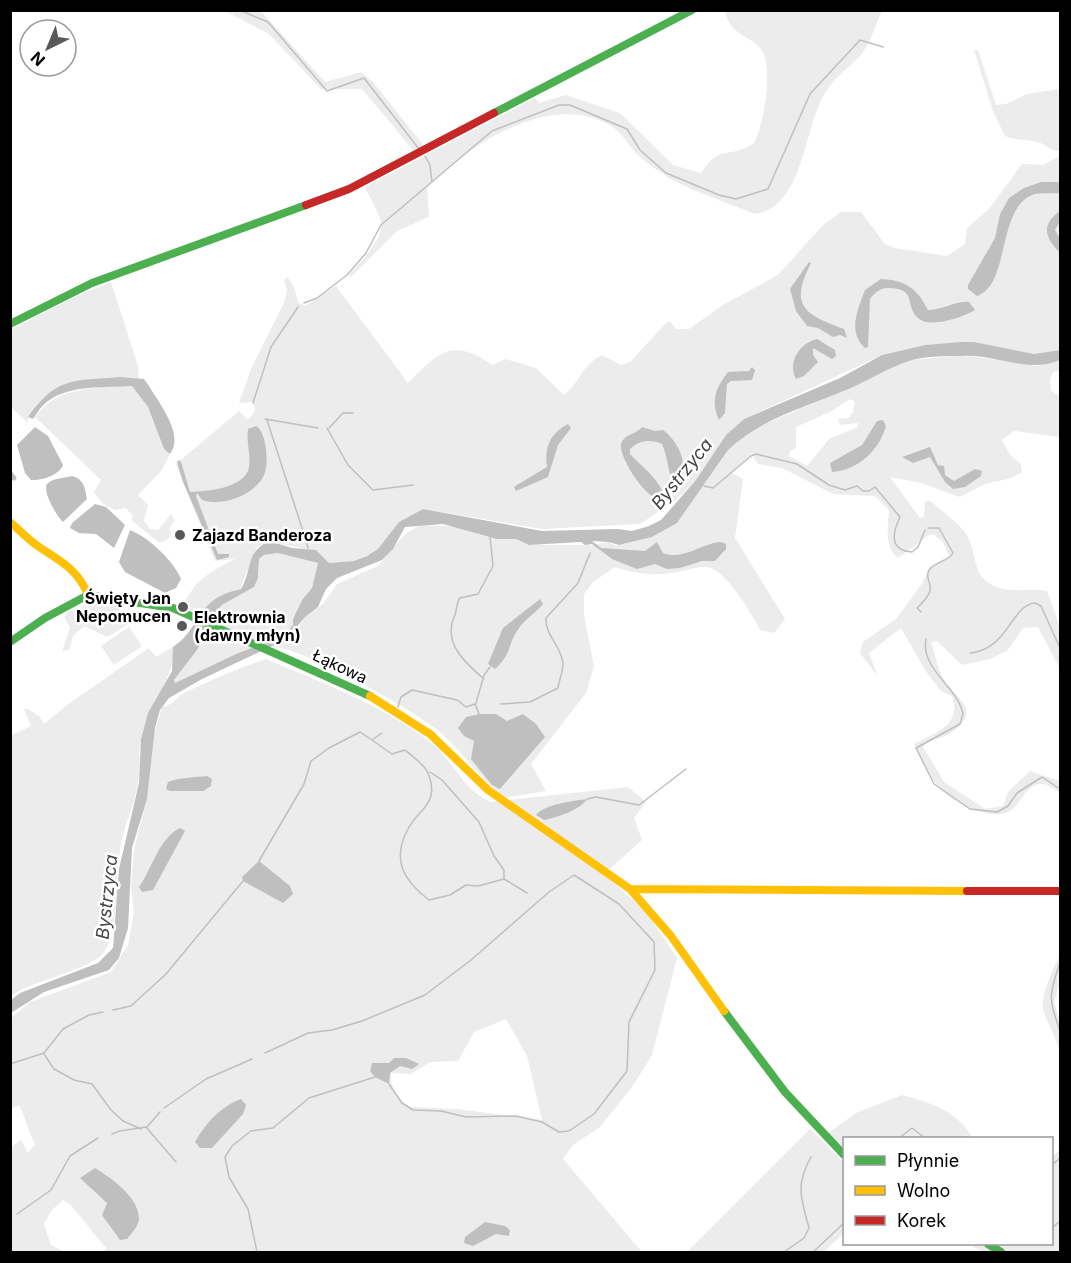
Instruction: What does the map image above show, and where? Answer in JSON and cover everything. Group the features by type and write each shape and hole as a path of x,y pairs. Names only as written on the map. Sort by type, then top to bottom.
{"street":[{"path":"10,324 92,283 349,189 692,10"},
{"path":"10,522 38,546 72,565 83,581 88,595 45,618 10,642"},
{"name":"Łąkowa","path":"88,595 173,608 194,616 388,706 430,734 488,790 630,889 662,923 734,1026 796,1103 843,1154"},
{"path":"630,889 1060,891"}],"shaded area":[{"path":"260,10 325,82 361,72 373,82 424,146 413,150 362,89 321,89 269,34 225,11"},
{"path":"725,11 882,11 864,51 825,93 793,182 784,197 771,208 755,214 694,190 648,163 634,151 619,132 606,123 583,115 558,115 534,119 509,128 464,155 427,186 429,217 397,231 351,277 349,275 375,244 381,229 380,218 365,187 535,98 539,103 566,95 620,113 673,165 701,173 714,158 738,151 754,143 761,123 766,96 765,57 756,44 735,30 727,19"},
{"path":"974,50 978,50 996,105 1006,104 1027,94 1060,89 1060,151 1038,142 1005,136 993,111"},
{"path":"1060,156 1060,350 1034,354 974,342 925,345 882,355 744,419 726,435 696,480 676,500 640,524 542,529 423,509 399,522 379,549 354,561 328,563 323,557 309,550 269,541 257,547 240,589 234,590 198,614 183,606 193,589 204,577 235,559 215,561 176,464 239,411 248,420 255,411 253,402 239,403 252,367 284,303 287,290 284,280 288,277 294,287 298,302 305,306 336,286 408,383 437,356 456,350 479,356 493,365 505,359 536,368 564,395 586,368 602,355 621,365 630,362 666,323 670,321 676,329 689,329 723,305 778,275 823,225 841,212 861,212 885,244 894,248 947,256 965,244 967,228 989,209 1022,164 1043,165"},
{"path":"1041,182 1060,182 1060,193 1035,194 1021,203 1013,215 995,278 987,289 977,296 968,289 968,285 995,238 1000,214 1009,198 1024,188"},
{"path":"1060,211 1060,222 1055,230 1060,239 1060,251 1058,251 1050,240 1047,230 1050,220"},
{"path":"809,262 811,263 801,289 804,306 810,313 844,329 847,338 840,335 833,337 818,328 807,326 796,311 790,289"},
{"path":"881,279 904,283 915,291 928,310 969,302 975,310 946,321 923,321 914,313 904,291 883,288 870,299 868,347 865,348 856,335 857,312 865,290"},
{"path":"111,282 138,366 139,379 120,377 62,385 28,417 28,423 11,407 10,330 72,298"},
{"path":"817,339 835,350 836,356 832,359 813,348 813,355 818,362 804,376 796,379 793,366 797,354 805,345"},
{"path":"974,342 1034,354 1060,350 1060,360 1036,365 975,356 950,356 924,358 903,363 769,422 741,439 728,450 677,523 652,537 619,545 592,541 601,548 645,551 657,542 663,553 671,555 678,555 714,543 726,544 726,549 715,561 702,561 680,568 667,569 655,564 637,569 612,559 592,544 585,545 581,542 529,545 516,539 497,539 443,524 405,527 393,549 382,560 337,578 326,589 318,607 305,617 287,639 202,679 169,698 160,710 155,728 147,799 132,848 128,928 119,958 109,970 44,992 11,1013 11,1000 20,993 98,963 113,948 119,869 139,783 141,739 148,713 172,671 173,647 190,631 207,606 215,599 241,589 253,556 261,546 269,541 292,548 316,550 329,563 354,561 378,549 399,522 423,509 542,531 618,529 632,531 649,526 661,520 696,480 726,435 744,419 840,378 882,355 925,345","holes":["278,553 318,563 312,588 302,600 293,619 293,625 283,636 236,654 175,683 174,680 204,637 209,618 222,605 254,587 258,578 259,559 264,555"]},
{"path":"964,355 1036,366 1060,360 1060,371 1053,372 1050,380 1051,390 1060,397 1060,437 1014,431 1002,440 1010,455 1021,464 1022,472 1012,478 985,484 960,497 921,483 890,477 920,518 924,517 925,501 930,501 965,532 969,538 977,568 985,581 1005,589 1047,591 1060,627 1060,669 1038,627 1023,628 1007,651 990,659 962,665 937,641 931,642 941,674 963,703 966,715 955,730 923,747 944,782 985,809 1003,806 1008,792 1030,771 1060,781 1060,793 1046,784 1035,785 1010,811 992,814 960,803 937,785 914,744 938,732 950,721 954,706 952,696 941,691 927,673 901,628 869,653 878,677 860,653 863,642 896,619 921,585 929,568 949,556 943,542 933,534 929,535 898,558 889,542 889,510 875,496 833,494 782,468 758,464 752,454 731,472 743,479 735,538 785,619 774,633 760,630 730,584 707,567 649,574 615,567 593,582 584,594 584,615 594,666 586,693 531,764 546,791 504,798 487,783 449,740 408,710 332,668 308,657 273,647 296,631 305,617 323,604 337,584 378,566 404,535 420,525 462,527 490,537 516,539 529,545 591,545 609,542 616,546 652,537 677,523 728,450 752,430 911,360","holes":["850,399 855,402 853,412 848,418 838,419 840,425 858,423 858,427 829,439 807,466 789,456 790,451 796,448 796,427 830,412"]},
{"path":"752,367 755,370 752,380 731,381 727,384 725,413 719,420 715,400 720,383 728,372 749,371"},
{"path":"120,377 144,379 149,386 173,429 174,446 170,454 164,449 148,407 132,386 78,389 67,392 46,403 33,419 28,417 48,394 58,387 78,381"},
{"path":"106,386 132,386 148,407 164,449 170,454 162,470 138,495 148,505 144,521 150,529 158,530 171,514 175,520 169,529 171,534 168,539 160,543 132,521 132,515 126,508 115,510 102,503 94,492 101,480 35,417 58,397 75,391"},
{"path":"883,420 886,426 873,451 859,463 832,472 830,463 862,445 877,421"},
{"path":"568,424 571,428 558,445 548,477 516,491 514,487 547,467 546,454 550,442 557,432"},
{"path":"256,426 263,435 267,457 266,470 260,482 246,494 219,502 202,500 197,493 196,496 218,554 229,554 229,557 217,560 183,482 177,462 179,460 181,462 190,492 233,484 246,474 249,467 248,429"},
{"path":"35,427 48,436 63,465 50,477 31,480 25,473 17,445"},
{"path":"642,427 655,431 663,430 669,435 678,448 683,463 680,478 674,484 662,444 645,441 630,449 630,454 661,488 664,494 660,499 654,498 641,486 621,450 623,440"},
{"path":"930,447 938,465 944,466 945,475 954,481 975,469 982,471 981,476 965,487 953,489 945,482 930,457 913,463 902,457"},
{"path":"76,477 85,488 87,499 63,522 51,503 46,486 53,480"},
{"path":"95,504 106,507 125,525 114,548 96,534 79,533 70,528 72,523"},
{"path":"130,530 167,557 181,579 176,588 165,593 125,572 119,562"},
{"path":"278,553 318,563 312,588 302,600 293,619 293,625 283,636 236,654 175,683 174,680 197,650 209,618 222,605 254,587 259,574 259,559 265,555"},
{"path":"540,599 543,604 519,628 501,663 495,669 488,664 503,628"},
{"path":"89,604 117,606 128,619 129,624 107,637 84,626 73,636 69,650 62,651 70,628 64,617 68,612"},
{"path":"129,627 142,646 114,665 101,646"},
{"path":"173,647 171,668 149,715 141,739 138,784 121,842 115,917 109,942 104,952 87,964 11,996 10,736 31,726 24,709 39,716 44,724 67,705 149,648 156,657"},
{"path":"266,659 371,705 410,728 437,748 472,790 490,802 628,787 646,802 634,818 642,840 604,874 646,912 677,958 652,1055 632,1087 600,1127 573,1145 563,1159 642,1252 103,1252 106,1248 71,1205 63,1200 51,1211 44,1224 51,1245 65,1252 11,1252 11,1147 21,1140 28,1153 35,1144 19,1105 11,1109 11,1018 30,1002 111,972 128,945 134,912 131,888 134,849 147,799 154,735 162,707 169,705 186,692 225,674","holes":["506,1019 527,1056 542,1120 457,1109 411,1107 399,1097 393,1088 391,1073 411,1074 430,1062 458,1061 474,1032"]},
{"path":"496,714 507,721 523,714 536,724 545,737 500,789 492,785 471,759 474,741 464,736 458,728 466,717"},
{"path":"207,776 212,779 211,786 203,791 166,789 168,782"},
{"path":"587,799 573,810 555,817 544,820 536,815 552,806"},
{"path":"180,828 185,831 153,890 142,892 139,887 161,846"},
{"path":"259,861 290,886 293,894 283,903 243,881 242,877"},
{"path":"1060,954 1060,982 1054,1003 1060,1021 1060,1053 1044,1014 1043,1002"},
{"path":"394,1058 406,1058 419,1064 412,1069 400,1066 390,1073 389,1084 375,1077 370,1071 372,1063 389,1063"},
{"path":"902,1095 943,1109 959,1121 972,1137 843,1137 843,1147 827,1134 856,1113"},
{"path":"241,1099 246,1105 243,1114 212,1148 200,1148 195,1142 209,1122 220,1111"},
{"path":"810,1129 843,1162 843,1234 824,1252 687,1252"},
{"path":"1060,1150 1060,1252 984,1252 970,1245 1053,1245 1053,1156"},
{"path":"95,1168 123,1188 134,1202 139,1218 138,1224 127,1239 120,1240 102,1215 107,1203 80,1178"},
{"path":"485,1222 505,1226 510,1230 509,1236 496,1234 473,1246 464,1243 465,1237"}],"waterway":[{"path":"239,10 268,22 327,91 364,78 419,149"},
{"path":"304,303 317,298 347,275 366,253 381,225 492,131 559,105 570,105 627,129 640,150 666,173 719,195 736,199 768,189 810,94 860,40 883,47"},
{"path":"425,156 430,165 432,182"},
{"path":"253,403 271,347 298,307"},
{"path":"329,428 343,413 353,413"},
{"path":"265,419 318,428"},
{"path":"267,420 303,531"},
{"path":"327,428 348,465 373,490 413,485"},
{"path":"704,486 713,488 756,454 797,464 829,485 845,490 857,486 863,491 869,491 875,487 900,517 894,539 899,548 904,551 912,552 918,547 925,530"},
{"path":"921,612 917,608 929,594 929,570 953,553 939,528 928,528"},
{"path":"484,679 457,651 451,634 460,598 478,594 493,566 490,537"},
{"path":"306,540 308,548"},
{"path":"501,704 530,702 558,688 563,667 562,658 548,630 546,618 578,583 590,553"},
{"path":"970,653 983,650 993,644 1020,611 1035,603 1041,606 1060,648"},
{"path":"926,639 929,660 960,704 963,714 960,724 916,748 934,784 970,809 997,812 1008,806 1017,793 1042,777 1060,789"},
{"path":"476,703 484,675 490,667"},
{"path":"398,707 401,697 412,690 457,700 466,707 475,704 479,714"},
{"path":"259,861 304,784 311,761 329,748 360,732 372,740 382,733"},
{"path":"372,740 392,754 405,750 428,773 432,792 430,799 408,829 401,850 403,869 420,893 429,900 450,895 466,885 478,886 504,879 527,893"},
{"path":"587,799 596,797 639,805 686,769"},
{"path":"430,772 442,780 479,822 494,856 504,870 504,878"},
{"path":"265,1053 308,1033 332,1030 362,1021 425,995 471,960 549,892 574,875 619,904 654,942 655,970 629,1022 627,1071 594,1114 569,1131 559,1132 542,1122 516,1116 466,1117 441,1111 413,1110 402,1103 389,1084"},
{"path":"113,1010 131,1006 166,974 243,881"},
{"path":"1060,963 1051,997 1060,1031"},
{"path":"10,1064 44,1053 63,1029 89,1015 103,1012"},
{"path":"44,1054 54,1069 74,1080 92,1084 111,1110 123,1121 141,1129"},
{"path":"164,1108 206,1079 252,1059"},
{"path":"257,1252 248,1209 229,1177 225,1157 232,1146 251,1131 273,1128 309,1098 375,1077"},
{"path":"147,1127 160,1112"},
{"path":"112,1134 146,1127 176,1162"},
{"path":"900,1137 912,1128 924,1137"},
{"path":"17,1214 51,1190 70,1156 98,1138"},
{"path":"784,1252 804,1238 809,1228 801,1184 811,1157"},
{"path":"1053,1164 1060,1158"},
{"path":"1053,1227 1060,1221"},
{"path":"813,1252 843,1224"}],"traffic: fast":[{"path":"494,113 692,10"},
{"path":"10,324 92,283 306,205"},
{"path":"88,595 173,608 370,696"},
{"path":"10,642 45,618 88,595"},
{"path":"724,1011 785,1092 843,1154"},
{"path":"990,1245 1001,1252"}],"traffic: slow":[{"path":"10,522 72,571 88,595"},
{"path":"370,696 430,734 488,790 630,889 671,936 724,1011"},
{"path":"630,889 967,891"}],"traffic: jam":[{"path":"306,205 349,189 494,113"},
{"path":"967,891 1060,891"}],"place":[{"name":"Zajazd Banderoza","path":"180,535"},
{"name":"Święty Jan Nepomucen","path":"183,607"},
{"name":"Elektrownia (dawny młyn)","path":"182,626"}],"water label":[{"name":"Bystrzyca","path":"682,474"},
{"name":"Bystrzyca","path":"107,897"}]}
